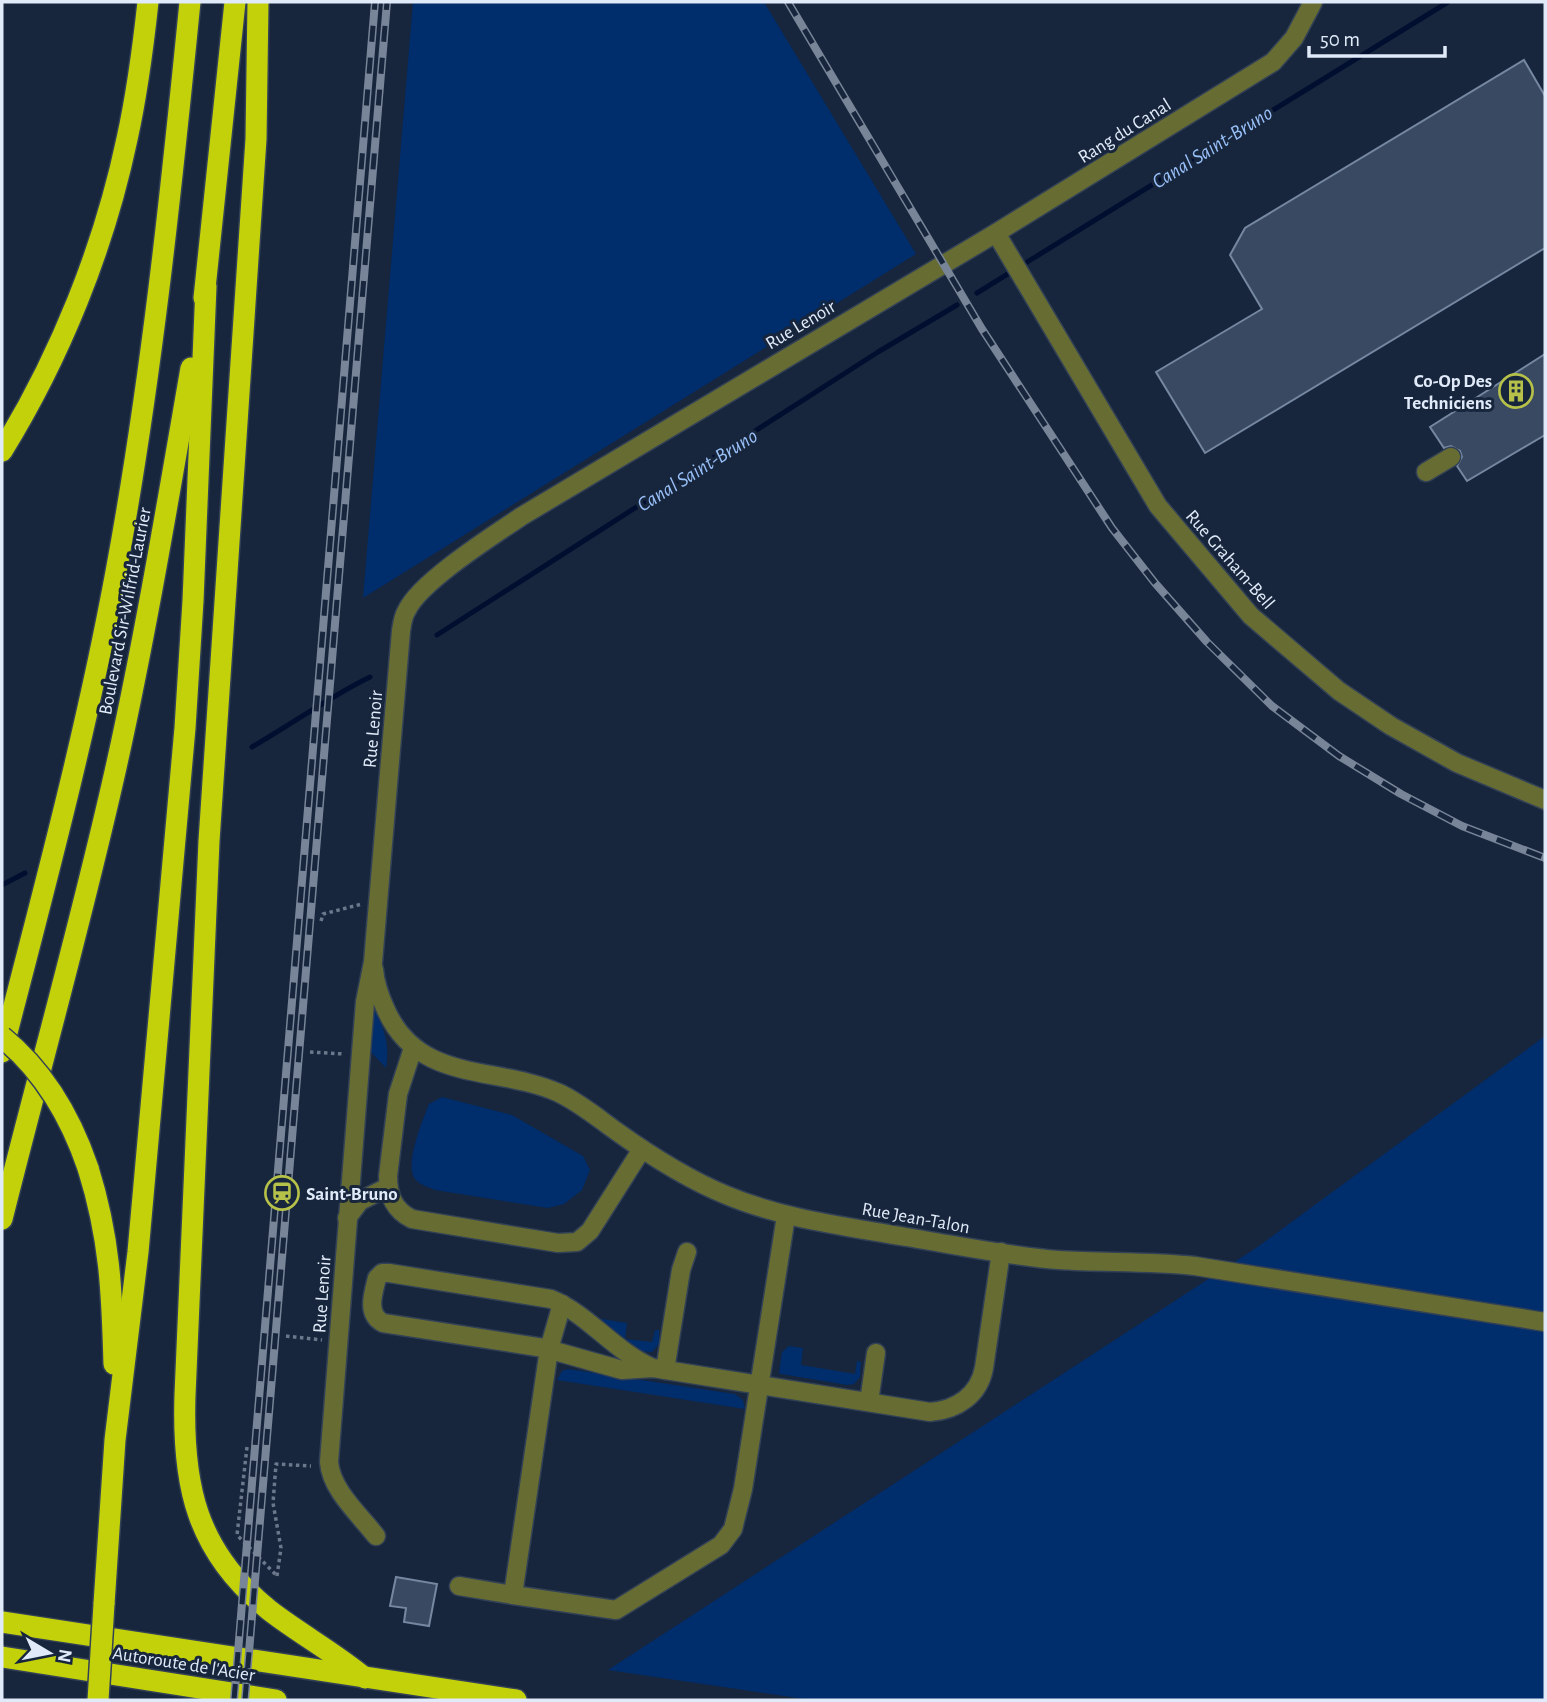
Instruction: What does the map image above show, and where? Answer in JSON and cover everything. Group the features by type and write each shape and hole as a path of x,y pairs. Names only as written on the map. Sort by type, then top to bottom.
{"highway":[{"path":"2,451 55,352 95,253 136,95 148,2"},
{"name":"Boulevard Sir-Wilfrid-Laurier","path":"2,1052 69,789 116,573 155,332 190,2"},
{"name":"Boulevard Sir-Wilfrid-Laurier","path":"2,1219 73,944 123,735 152,593 206,286 235,2"},
{"path":"258,2 256,139 208,854 184,1395 184,1450 198,1518 229,1570 270,1610 334,1653 365,1678"},
{"path":"98,1700 116,1440 142,1209 185,728 206,286"},
{"path":"2,1037 49,1089 72,1128 88,1168 104,1229 110,1270 116,1440"},
{"path":"2,1622 516,1700"},
{"name":"Autoroute de l'Acier","path":"2,1657 276,1700"}],"street":[{"name":"Rang du Canal","path":"996,233 1273,62 1294,38 1313,2"},
{"name":"Rue Graham-Bell","path":"996,233 1158,506 1251,616 1339,691 1391,726 1457,763 1545,800"},
{"name":"Rue Lenoir","path":"376,1536 333,1479 329,1458 360,1056 365,1002 373,962 401,631 407,609 419,593 522,516 996,233"},
{"path":"1426,472 1451,457"},
{"name":"Rue Jean-Talon","path":"373,962 377,989 389,1018 413,1048 425,1056 447,1065 517,1080 560,1094 675,1170 724,1195 786,1216 1058,1260 1147,1261 1195,1266 1545,1322"},
{"path":"413,1048 398,1094 388,1187 398,1209 412,1219 569,1244 577,1242 590,1231 642,1149"},
{"path":"347,1218 360,1201 388,1187"},
{"path":"459,1587 616,1610 721,1545 729,1537 738,1511 786,1216"},
{"path":"659,1369 687,1252"},
{"path":"659,1369 630,1356 562,1304 538,1296 389,1273 382,1273 377,1278 372,1313 383,1323 550,1349 622,1370 659,1369 930,1412 955,1406 972,1394 983,1376 1001,1252"},
{"path":"513,1595 550,1349 562,1304"},
{"path":"869,1402 876,1353"}],"path":[{"path":"321,920 323,914 330,911 352,905 378,903"},
{"path":"310,1052 360,1056"},
{"path":"286,1336 338,1342"},
{"path":"247,1447 237,1535 277,1576 281,1548 273,1503 276,1464 313,1466 329,1458"}],"shaded area":[{"path":"413,2 764,2 916,254 363,598"},
{"path":"370,999 386,1040 386,1068 366,1047"},
{"path":"1545,1036 1545,1700 811,1700 608,1670 1256,1248"},
{"path":"442,1097 512,1115 583,1156 590,1170 582,1190 564,1204 548,1208 435,1190 419,1183 412,1172 413,1153 429,1104"},
{"path":"596,1318 627,1323 625,1339 652,1342 655,1330 659,1330 659,1344 652,1352 637,1349 614,1335"},
{"path":"789,1346 803,1348 801,1365 855,1374 857,1361 861,1362 860,1377 854,1384 847,1385 781,1374 782,1352"},
{"path":"568,1369 735,1394 743,1400 745,1409 557,1380 562,1371"}],"building":[{"path":"1524,60 1545,96 1545,248 1205,453 1156,372 1262,309 1230,255 1245,228"},
{"name":"Co-Op Des Techniciens","path":"1545,354 1545,435 1467,481 1457,466 1462,457 1460,451 1451,446 1444,448 1430,427"},
{"path":"396,1577 437,1584 429,1626 404,1622 406,1608 390,1606"}],"waterway":[{"name":"Canal Saint-Bruno","path":"977,293 1448,2"},
{"name":"Canal Saint-Bruno","path":"437,635 878,352 957,305"},
{"name":"Canal Saint-Bruno","path":"252,747 370,677"},
{"name":"Canal Saint-Bruno","path":"2,885 25,873"}],"railway":[{"path":"234,1700 375,2"},
{"path":"245,1700 387,2"},
{"path":"788,2 982,329 1112,528 1155,583 1207,642 1272,706 1339,756 1401,794 1462,826 1545,858"}],"place":[{"name":"Co-Op Des Techniciens","path":"1516,391"},
{"name":"Saint-Bruno","path":"282,1193"}]}
